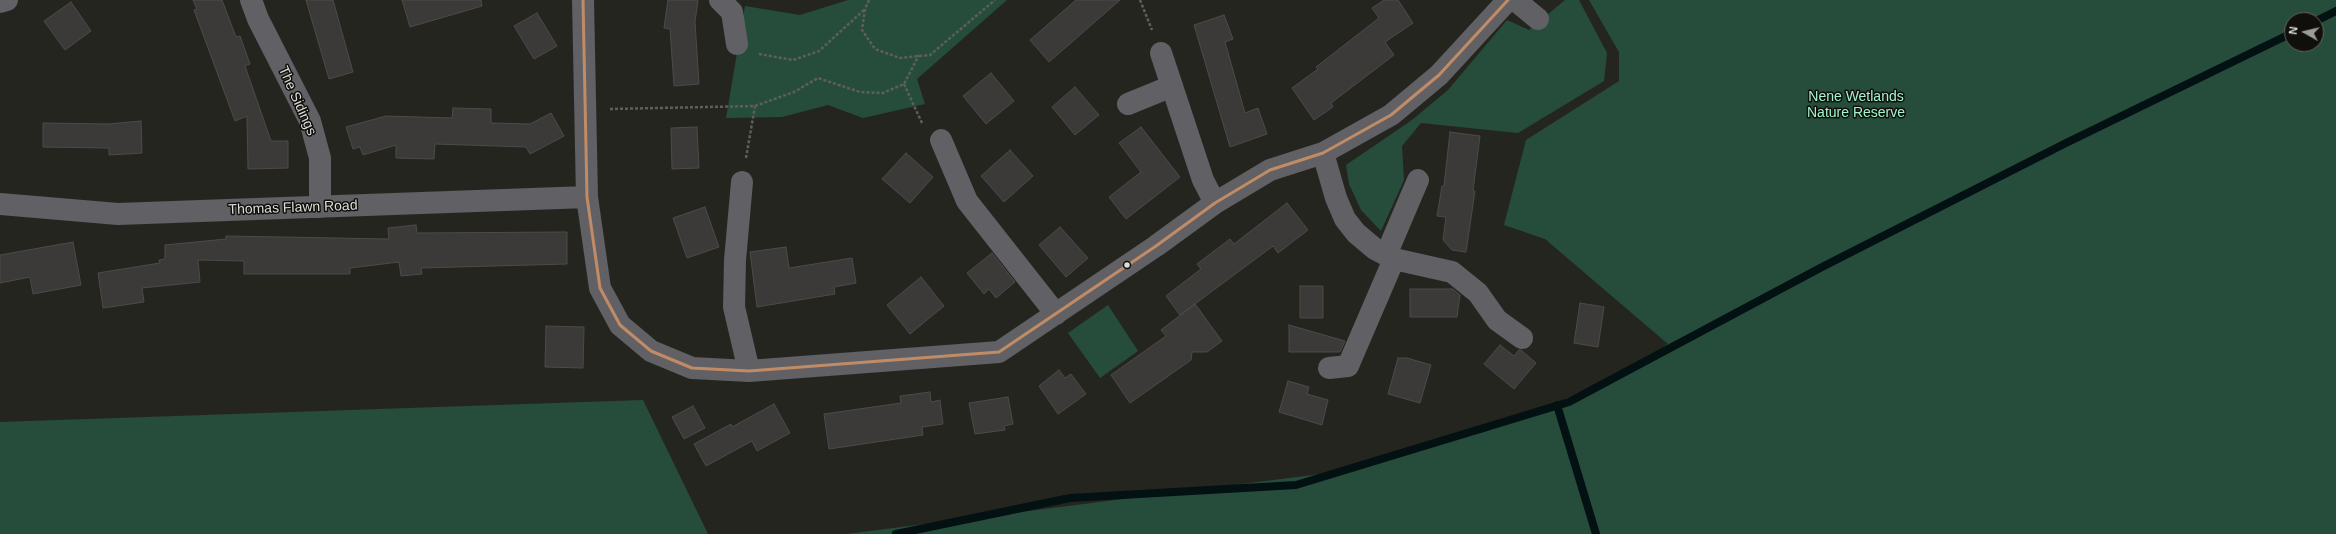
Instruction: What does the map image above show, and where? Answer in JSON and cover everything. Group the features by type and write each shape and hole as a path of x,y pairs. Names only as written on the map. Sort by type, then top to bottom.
{"street":[{"path":"0,2 7,0"},
{"name":"The Sidings","path":"251,0 258,19 310,121 320,158 320,207"},
{"path":"583,0 586,197 600,288 620,325 650,351 692,368 749,370 999,352 1215,203 1270,170 1323,153 1391,115 1439,75 1508,0"},
{"path":"720,0 732,12 737,44"},
{"path":"1515,0 1538,19"},
{"path":"1161,53 1203,180 1215,203"},
{"path":"1128,104 1172,86"},
{"path":"941,140 967,201 1056,314"},
{"path":"1323,153 1336,198 1345,218 1356,233 1375,249 1390,257 1452,272 1478,293 1497,320 1522,338"},
{"path":"1330,368 1348,366 1418,180"},
{"path":"742,182 735,260 734,307 749,370"},
{"name":"Thomas Flawn Road","path":"0,204 118,214 586,197"}],"path":[{"path":"869,0 865,9 862,30 875,49 900,58 930,55 995,0"},
{"path":"1140,0 1161,53"},
{"path":"737,44 765,56 793,60 819,51 865,9"},
{"path":"607,110 755,106 794,92 818,78 860,92 883,93 904,84 919,55"},
{"path":"904,84 920,122 941,140"},
{"path":"742,182 755,106"}],"green space":[{"path":"848,0 1007,0 917,79 925,104 863,118 828,105 782,117 726,118 745,6 800,15"},
{"path":"1565,0 1579,0 1607,53 1604,81 1518,133 1421,123 1402,146 1404,180 1381,231 1361,210 1349,184 1346,165 1412,120 1448,90 1507,20 1529,30"},
{"name":"Nene Wetlands Nature Reserve","path":"1589,0 2336,0 2336,534 846,534 1329,473 1487,431 1619,377 1668,344 1545,239 1504,225 1526,140 1619,81 1619,52"},
{"path":"1108,305 1138,351 1100,378 1068,333"},
{"path":"643,400 708,534 0,534 0,422"}],"building":[{"path":"193,0 222,0 236,37 240,36 250,64 245,66 271,141 288,141 288,168 248,169 247,116 235,121 194,10 197,9"},
{"path":"306,0 333,0 353,72 329,79"},
{"path":"402,0 481,0 482,6 410,27"},
{"path":"668,0 698,0 695,22 699,84 674,86 670,29 664,28"},
{"path":"1076,0 1120,0 1049,62 1030,40"},
{"path":"1384,0 1398,0 1413,23 1385,42 1394,55 1331,103 1333,107 1314,120 1292,88 1318,69 1316,67 1379,18 1372,8"},
{"path":"71,2 91,31 65,50 44,21"},
{"path":"537,13 557,46 534,59 514,26"},
{"path":"1224,15 1233,39 1225,42 1245,113 1258,108 1267,134 1230,147 1194,25"},
{"path":"991,73 1014,101 986,124 963,96"},
{"path":"1075,87 1099,115 1075,135 1052,107"},
{"path":"453,108 491,109 491,123 530,124 551,113 564,136 530,154 526,147 435,144 434,159 396,158 396,145 363,155 360,147 353,149 346,127 386,116 452,118"},
{"path":"141,121 142,153 109,155 109,148 43,147 43,123 108,124"},
{"path":"697,127 699,168 672,169 671,128"},
{"path":"1141,127 1180,177 1126,219 1109,197 1141,172 1119,143"},
{"path":"1450,132 1480,136 1473,190 1475,191 1466,252 1452,250 1443,240 1446,217 1437,216 1442,186 1444,186"},
{"path":"1010,150 1033,176 1004,202 981,176"},
{"path":"906,153 933,177 910,203 882,179"},
{"path":"1287,203 1308,230 1278,253 1273,246 1180,315 1166,296 1201,269 1197,264 1230,239 1234,244"},
{"path":"705,207 719,247 687,258 673,218"},
{"path":"416,225 417,233 567,232 567,264 421,268 422,274 401,276 399,262 350,268 350,274 244,274 244,261 198,260 200,282 142,288 144,302 103,308 98,273 160,263 159,260 165,259 165,245 226,239 226,236 389,239 388,228"},
{"path":"1060,227 1088,258 1066,277 1039,245"},
{"path":"73,242 81,285 33,294 30,277 0,283 0,255"},
{"path":"786,247 789,268 852,258 856,283 834,287 835,294 757,307 750,252"},
{"path":"992,253 1015,282 996,298 989,289 984,294 967,273"},
{"path":"921,277 944,306 910,334 887,305"},
{"path":"1300,286 1323,286 1323,318 1300,318"},
{"path":"1410,289 1453,289 1460,295 1457,317 1410,317"},
{"path":"1580,303 1604,307 1598,347 1574,343"},
{"path":"1195,304 1222,341 1207,352 1192,352 1191,360 1130,403 1111,375 1166,336 1161,330"},
{"path":"1289,325 1345,341 1340,352 1289,352"},
{"path":"546,326 584,327 583,368 545,367"},
{"path":"1500,345 1514,356 1519,350 1521,350 1536,363 1514,389 1484,364"},
{"path":"1398,358 1407,358 1431,365 1420,403 1388,394"},
{"path":"1059,370 1065,378 1071,374 1086,394 1058,414 1039,386"},
{"path":"1288,381 1309,387 1307,394 1328,400 1322,425 1279,412"},
{"path":"930,392 931,402 940,400 943,424 922,427 923,435 829,449 824,414 901,403 900,396"},
{"path":"1008,397 1013,424 1004,426 1005,430 975,434 969,403"},
{"path":"774,404 790,433 757,451 752,441 706,466 694,444 731,424 732,427"},
{"path":"693,406 705,428 684,439 672,417"}],"waterway":[{"path":"2324,17 2336,11"},
{"path":"896,534 1070,498 1296,485 1569,402 1822,267 2066,143 2284,37"},
{"path":"1557,405 1596,534"}],"transit line":[{"path":"583,0 587,197 600,288 620,325 651,351 692,368 749,371 999,352 1156,246 1215,203 1270,170 1323,153 1391,115 1439,75 1508,0"}]}
